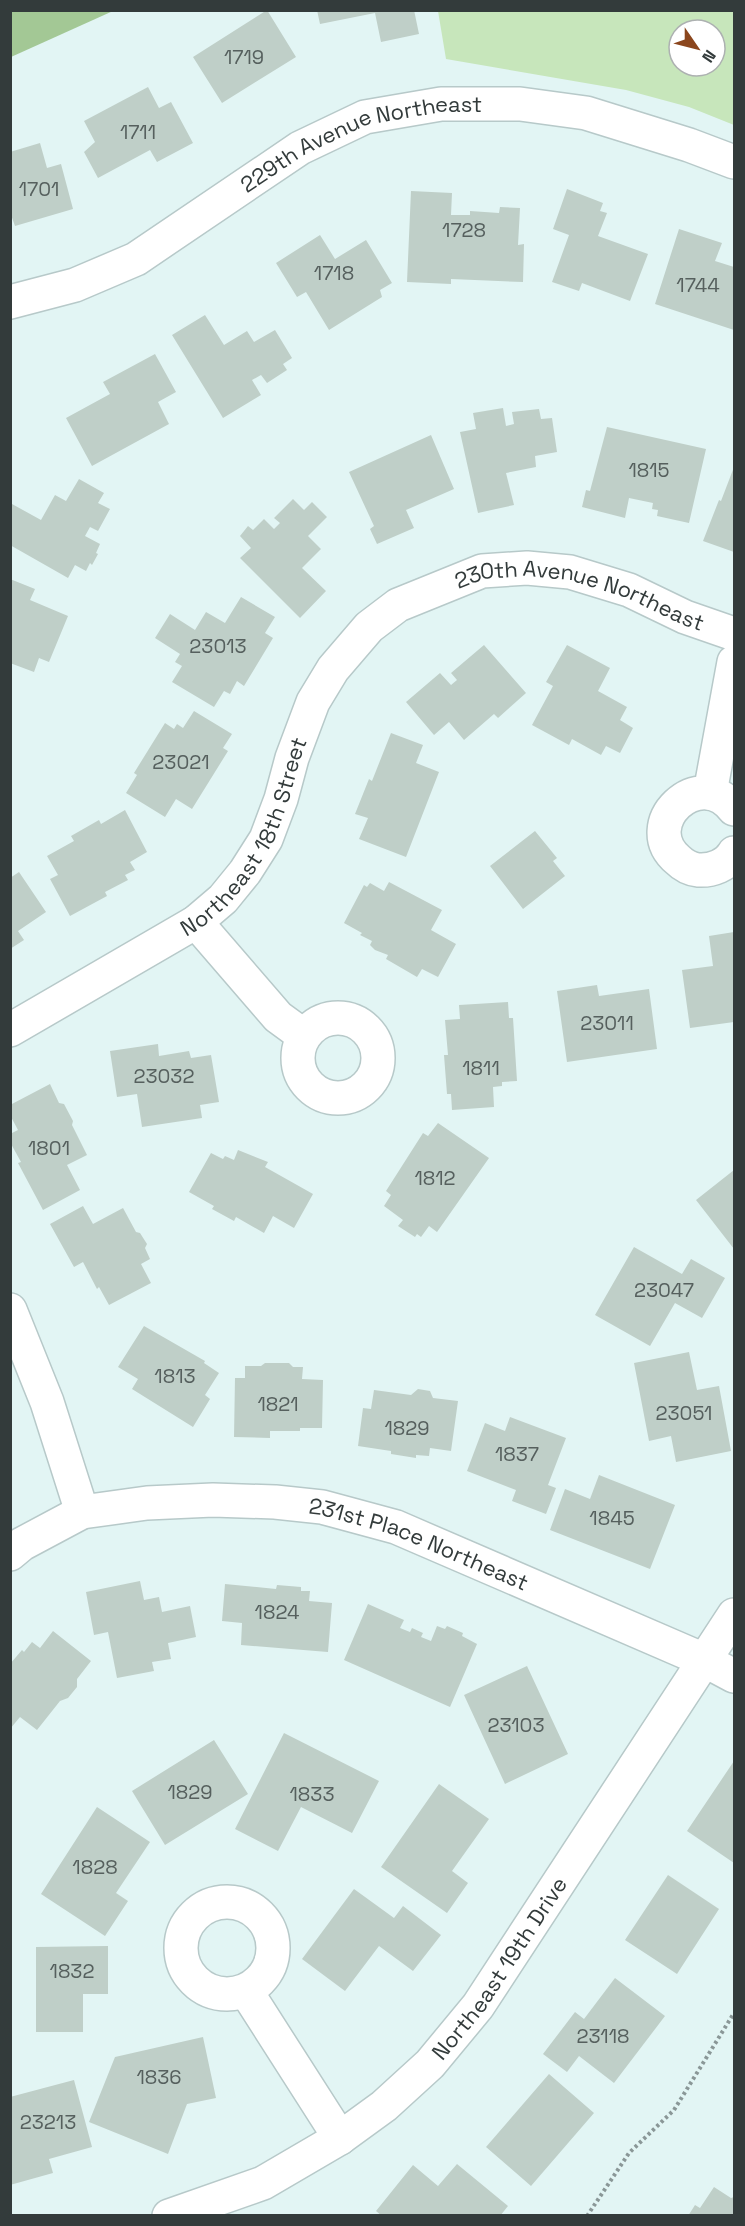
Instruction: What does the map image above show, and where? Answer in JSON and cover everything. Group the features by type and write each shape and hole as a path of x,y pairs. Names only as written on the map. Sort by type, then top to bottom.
{"street":[{"name":"229th Avenue Northeast","path":"10,302 75,285 136,259 300,148 365,117 441,104 520,104 586,113 735,162"},
{"name":"230th Avenue Northeast","path":"425,593 482,571 526,568 570,572 629,590 685,617 735,634"},
{"name":"Northeast 18th Street","path":"10,1030 196,922 230,890 245,872 266,839 313,702 333,669 369,627 398,605 425,593"},
{"path":"735,662 722,801 696,793 684,798 673,806 664,831 666,844 673,856 683,865 696,870 710,870 722,865 735,853"},
{"path":"196,922 278,1017 304,1036"},
{"path":"10,1310 47,1402 82,1512 22,1544 10,1554"},
{"name":"231st Place Northeast","path":"82,1512 147,1503 213,1500 275,1502 322,1508 396,1527 704,1660 735,1676"},
{"name":"Northeast 19th Drive","path":"169,2216 263,2183 340,2138 384,2106 430,2064 478,2006 735,1615"},
{"path":"246,1991 340,2138"}],"path":[{"path":"587,2216 628,2153 674,2110 735,2013"}],"green space":[{"path":"11,10 113,10 113,11 11,57"},
{"path":"438,11 734,11 734,125 689,107 626,90 446,59"}],"building":[{"path":"267,10 296,57 222,103 193,57"},
{"path":"317,10 414,10 419,34 381,42 375,13 320,24"},
{"path":"148,87 159,108 171,102 193,143 157,162 150,150 98,178 84,152 95,142 84,121"},
{"path":"40,143 47,168 61,164 73,209 15,226 10,212 10,152"},
{"path":"567,189 603,203 600,211 607,213 598,236 648,254 630,301 582,283 579,291 552,282 569,235 553,229"},
{"path":"411,191 452,193 451,215 470,215 470,211 499,213 500,207 520,208 518,245 524,244 523,282 451,279 451,284 407,282"},
{"path":"679,229 722,243 715,261 734,267 734,330 655,304"},
{"path":"320,235 335,259 366,240 392,283 380,290 382,297 329,330 306,292 297,297 276,263"},
{"path":"205,315 224,345 247,331 254,342 275,330 292,358 283,364 287,370 267,383 261,375 252,380 261,395 223,418 172,335"},
{"path":"155,354 176,392 158,402 169,424 92,466 66,418 110,394 103,382"},
{"path":"503,408 506,426 514,424 512,412 539,409 541,419 552,418 557,452 535,456 536,467 506,473 514,505 478,513 460,432 476,429 473,413"},
{"path":"607,427 706,449 689,523 657,516 658,510 652,509 653,503 629,498 625,518 582,507 586,490 590,491"},
{"path":"431,435 454,489 406,510 414,528 377,544 370,529 374,526 349,472"},
{"path":"734,467 734,552 703,541"},
{"path":"79,479 104,493 98,503 110,509 98,531 90,527 85,536 100,544 92,565 90,563 86,571 75,565 68,578 10,545 10,507 12,504 41,520 55,495 66,501"},
{"path":"293,499 304,510 312,502 327,517 308,536 321,549 302,568 326,591 300,618 240,558 251,548 240,536 248,526 253,530 264,519 274,529 280,523 274,518"},
{"path":"10,579 35,589 30,600 68,616 49,662 39,658 34,672 10,663"},
{"path":"241,597 275,617 265,633 273,638 244,686 237,681 230,694 224,691 214,707 172,682 182,666 175,662 180,654 155,638 170,614 195,630 206,612 225,623"},
{"path":"484,645 526,693 498,718 494,714 464,740 449,722 434,735 406,702 440,673 451,685 457,680 451,673"},
{"path":"567,645 610,668 598,691 627,707 620,720 633,728 620,753 606,746 601,755 572,739 569,745 532,725 553,686 546,682"},
{"path":"194,711 232,734 223,748 228,751 192,809 176,799 165,817 126,793 137,775 134,773 165,723 174,729 177,724 183,728"},
{"path":"391,733 423,745 416,763 439,772 406,857 359,839 368,818 355,814 369,779 372,781"},
{"path":"125,810 147,852 130,862 135,870 125,875 128,880 105,892 107,896 70,916 50,879 58,875 47,856 74,841 71,836 99,820 101,824"},
{"path":"535,831 557,858 553,861 565,876 523,909 490,866"},
{"path":"19,872 46,912 18,931 24,940 10,949 10,878"},
{"path":"389,882 442,910 431,930 456,944 438,977 422,969 417,977 386,959 388,955 375,950 370,945 372,941 344,923 364,885 367,887 370,883 384,891"},
{"path":"734,932 734,1022 690,1028 682,970 713,966 709,936"},
{"path":"597,985 599,996 649,989 657,1049 567,1062 557,991"},
{"path":"508,1002 509,1018 513,1018 517,1081 502,1082 502,1086 493,1087 494,1107 452,1110 451,1094 447,1094 444,1055 448,1055 445,1020 460,1019 459,1005"},
{"path":"158,1044 159,1056 189,1051 191,1058 211,1055 219,1102 200,1105 202,1118 142,1127 137,1094 117,1097 110,1051"},
{"path":"50,1084 59,1103 64,1104 73,1121 72,1125 87,1155 67,1165 80,1190 43,1210 18,1163 21,1162 10,1142 10,1134 18,1130 10,1115 10,1105"},
{"path":"438,1123 489,1158 437,1232 429,1226 421,1237 417,1234 415,1237 398,1226 403,1220 384,1206 391,1195 386,1191 423,1133 428,1136"},
{"path":"238,1150 268,1162 265,1167 313,1194 294,1228 273,1216 264,1233 236,1217 234,1221 212,1209 214,1206 189,1192 211,1153 223,1159 225,1156 234,1160"},
{"path":"734,1170 734,1249 696,1200"},
{"path":"83,1206 93,1224 123,1208 136,1232 140,1233 147,1244 145,1248 150,1259 141,1264 151,1283 109,1305 99,1287 97,1289 83,1262 74,1267 50,1224"},
{"path":"634,1247 682,1274 691,1259 725,1278 702,1318 675,1303 650,1346 595,1315"},
{"path":"144,1326 205,1361 204,1363 219,1373 205,1395 210,1399 193,1427 132,1389 138,1379 118,1367"},
{"path":"689,1352 697,1390 719,1386 731,1451 676,1462 671,1436 649,1441 634,1363"},
{"path":"265,1363 289,1363 293,1367 303,1367 302,1379 323,1380 322,1428 270,1431 270,1438 234,1437 235,1378 245,1378 245,1366 261,1366"},
{"path":"418,1389 430,1391 433,1398 458,1401 451,1451 430,1448 429,1456 416,1455 416,1458 358,1446 363,1408 371,1409 374,1390 411,1395"},
{"path":"510,1417 566,1438 548,1485 556,1488 546,1514 512,1501 516,1490 467,1471 485,1423 505,1431"},
{"path":"599,1475 675,1505 650,1569 550,1530 565,1489 590,1499"},
{"path":"140,1581 144,1600 159,1597 162,1612 190,1606 196,1637 168,1643 171,1659 152,1662 154,1671 117,1678 108,1632 94,1635 86,1592"},
{"path":"225,1584 276,1589 277,1585 301,1587 301,1591 310,1591 309,1601 332,1603 328,1652 241,1645 242,1623 222,1621"},
{"path":"368,1604 404,1620 400,1628 410,1632 412,1628 423,1633 421,1637 431,1641 437,1626 445,1629 447,1626 463,1633 462,1636 477,1644 450,1707 344,1660"},
{"path":"53,1631 91,1661 77,1679 77,1687 68,1698 60,1701 37,1730 20,1717 10,1729 10,1664 32,1642 40,1648"},
{"path":"527,1666 568,1754 505,1784 464,1695"},
{"path":"284,1733 379,1781 352,1833 301,1807 278,1851 235,1829"},
{"path":"214,1740 248,1794 165,1845 132,1791"},
{"path":"734,1761 734,1863 687,1831"},
{"path":"439,1784 489,1819 452,1871 468,1883 447,1913 381,1867"},
{"path":"97,1807 150,1842 116,1893 128,1901 105,1936 41,1894"},
{"path":"668,1875 719,1909 677,1974 625,1940"},
{"path":"354,1889 394,1918 403,1906 441,1935 413,1971 379,1946 345,1991 302,1959"},
{"path":"108,1946 108,1994 83,1994 83,2032 36,2032 36,1947"},
{"path":"615,1978 665,2016 614,2083 579,2056 567,2072 543,2054 575,2012 584,2019"},
{"path":"203,2037 216,2098 187,2104 168,2154 89,2122 115,2057"},
{"path":"549,2074 594,2113 531,2186 486,2147"},
{"path":"74,2080 92,2147 49,2159 53,2173 10,2185 10,2097"},
{"path":"457,2164 508,2206 500,2216 382,2216 376,2211 413,2165 438,2186"},
{"path":"714,2187 731,2198 734,2197 734,2216 688,2216 695,2205 700,2208"}]}
